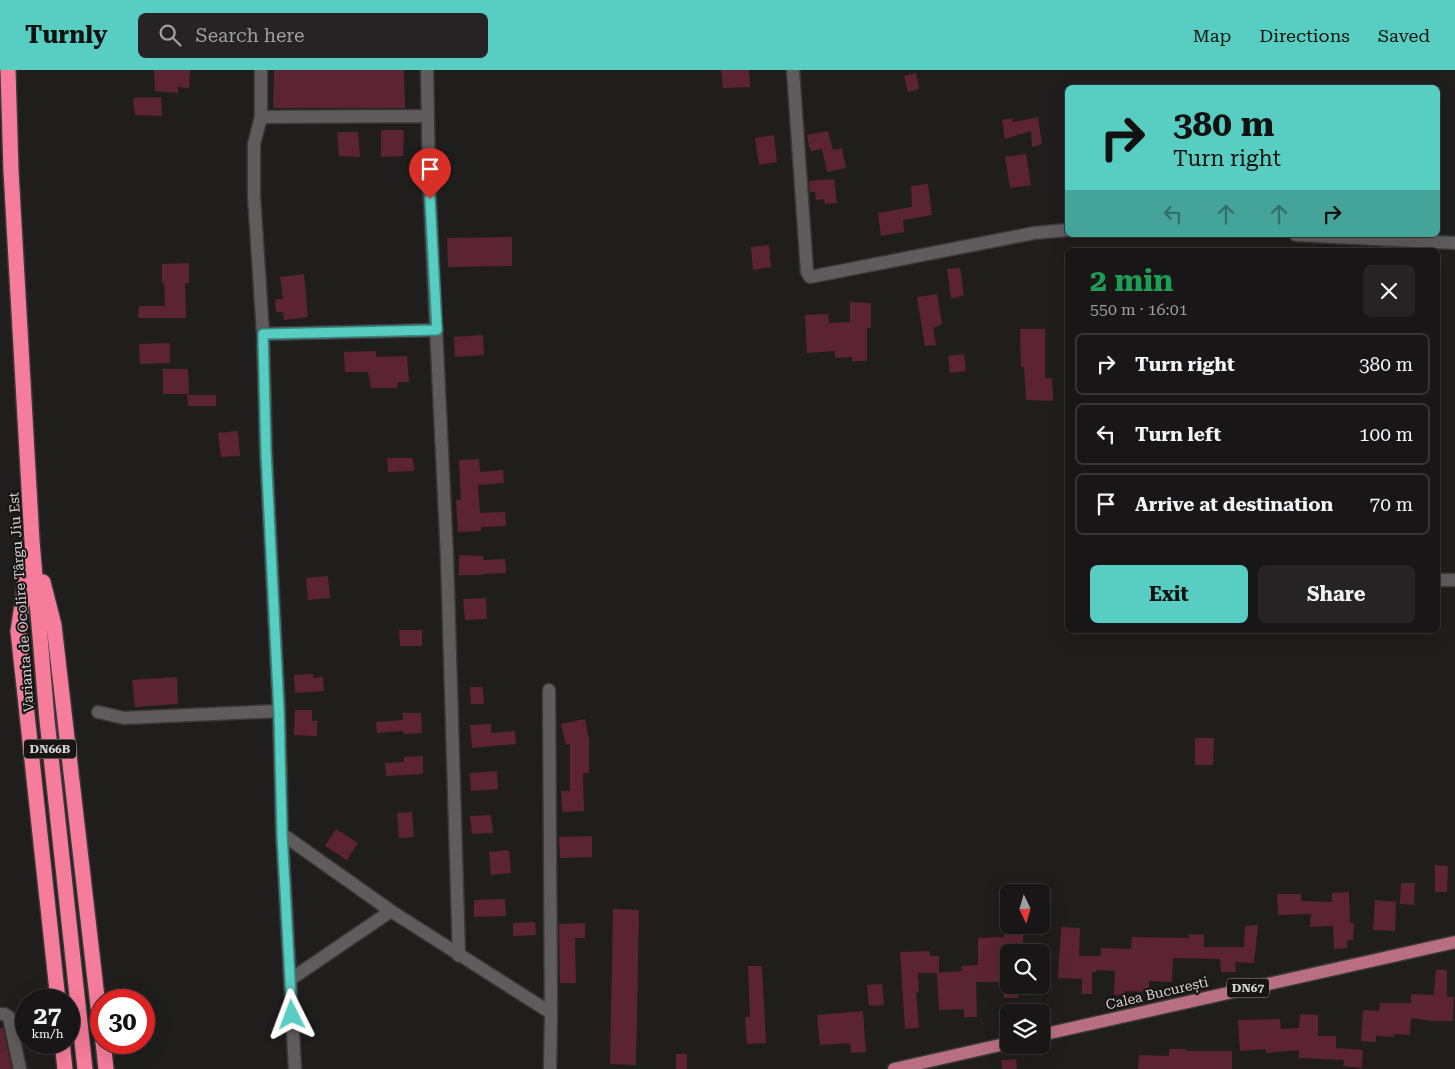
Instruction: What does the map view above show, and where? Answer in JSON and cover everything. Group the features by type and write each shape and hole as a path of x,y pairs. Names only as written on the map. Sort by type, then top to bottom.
{"highway":[{"name":"Varianta de Ocolire Târgu Jiu Est","path":"8,70 11,171 32,541 47,720 85,1069"},
{"path":"32,541 18,631 57,989"},
{"path":"32,541 54,625 96,989"},
{"path":"63,1054 65,1069"},
{"path":"104,1054 106,1069"}],"main road":[{"name":"Calea București","path":"1050,1033 1455,942"},
{"path":"894,1069 1000,1045"}],"street":[{"path":"261,70 261,117 254,144 254,165 279,711 282,834 295,1069"},
{"path":"427,70 426,116 447,556 459,956"},
{"path":"792,70 807,272 810,277 1034,233 1065,230"},
{"path":"261,117 426,116"},
{"path":"1336,237 1455,243"},
{"path":"263,334 437,330"},
{"path":"1440,580 1455,580"},
{"path":"549,690 550,1069"},
{"path":"98,712 124,718 279,711"},
{"path":"282,834 391,911 459,956 551,1012"},
{"path":"291,979 391,911"},
{"path":"0,1014 9,1017 20,1069"}],"building":[{"path":"154,70 190,70 189,88 178,87 178,93 155,91"},
{"path":"274,70 404,70 405,108 273,108"},
{"path":"721,70 749,70 750,87 723,88"},
{"path":"916,73 919,89 908,92 904,76"},
{"path":"161,97 162,116 135,115 133,98"},
{"path":"1038,117 1042,144 1032,147 1031,131 1005,139 1002,120 1012,118 1013,122"},
{"path":"381,130 404,130 403,156 381,157"},
{"path":"828,131 833,150 842,148 846,168 827,172 822,149 810,151 807,135"},
{"path":"337,132 358,132 360,157 339,156"},
{"path":"774,135 777,162 759,165 755,138"},
{"path":"1026,154 1031,185 1010,188 1005,157"},
{"path":"834,179 837,203 825,204 824,199 816,200 815,192 810,192 809,181"},
{"path":"928,184 932,215 903,220 904,232 881,236 878,213 912,207 911,186"},
{"path":"512,237 512,266 448,267 447,238"},
{"path":"769,245 771,267 753,270 751,247"},
{"path":"189,263 189,283 185,283 186,318 138,318 139,306 165,306 162,264"},
{"path":"960,268 964,295 951,299 947,269"},
{"path":"304,274 308,317 284,320 283,312 276,312 275,299 283,299 280,277"},
{"path":"937,294 942,324 933,328 936,345 925,346 917,297"},
{"path":"850,302 871,303 871,328 867,328 867,361 852,361 852,357 835,358 835,351 807,353 805,315 828,314 829,323 850,322"},
{"path":"1020,329 1045,329 1045,378 1052,378 1053,401 1026,400 1024,367 1021,367"},
{"path":"483,335 484,355 455,357 454,337"},
{"path":"170,343 170,363 140,364 139,344"},
{"path":"376,351 376,357 407,356 409,382 398,382 397,388 371,388 368,372 345,372 344,352"},
{"path":"964,354 966,371 950,373 948,356"},
{"path":"163,369 188,369 189,394 163,394"},
{"path":"187,395 216,395 216,406 188,406"},
{"path":"238,431 240,456 221,457 218,433"},
{"path":"387,458 413,458 414,471 388,472"},
{"path":"479,459 480,472 503,470 504,483 478,485 480,513 505,512 506,526 481,527 481,531 458,532 456,500 461,500 459,460"},
{"path":"459,555 483,556 483,560 505,559 506,573 459,575"},
{"path":"328,576 330,598 308,600 306,578"},
{"path":"486,598 487,619 465,620 463,599"},
{"path":"399,630 422,630 422,646 400,646"},
{"path":"313,674 313,678 323,677 324,691 295,693 294,675"},
{"path":"177,677 178,704 135,707 132,680"},
{"path":"470,687 483,687 484,704 471,704"},
{"path":"295,710 312,710 312,721 317,721 317,736 294,735"},
{"path":"403,713 421,713 422,733 404,734 403,731 377,733 376,722 403,720"},
{"path":"585,719 589,739 589,773 583,773 584,811 562,812 561,791 570,791 570,744 566,745 561,724"},
{"path":"491,724 491,733 515,731 516,744 472,748 470,725"},
{"path":"1195,738 1214,738 1213,765 1195,765"},
{"path":"423,756 423,774 386,776 385,763 404,762 404,757"},
{"path":"497,771 498,789 471,791 470,773"},
{"path":"412,812 414,837 399,838 397,813"},
{"path":"491,815 493,833 472,834 470,816"},
{"path":"336,829 358,843 347,860 325,846"},
{"path":"592,836 592,857 560,858 559,837"},
{"path":"509,850 511,873 491,875 489,852"},
{"path":"1435,865 1448,866 1447,892 1435,892"},
{"path":"1401,883 1415,883 1414,905 1400,904"},
{"path":"1349,892 1350,922 1354,924 1353,940 1347,940 1347,948 1334,949 1333,926 1310,927 1311,914 1278,915 1277,894 1301,894 1301,901 1332,902 1332,893"},
{"path":"505,899 506,916 474,917 474,900"},
{"path":"1375,900 1396,902 1395,931 1373,930"},
{"path":"613,909 639,910 636,1065 610,1064"},
{"path":"535,922 536,935 513,936 513,923"},
{"path":"585,923 585,938 575,938 576,983 560,983 559,924"},
{"path":"1258,925 1254,963 1235,962 1236,972 1221,972 1220,959 1173,958 1172,982 1149,981 1149,992 1125,991 1125,995 1114,995 1115,971 1096,970 1096,972 1092,972 1092,994 1082,994 1082,979 1058,978 1061,927 1080,928 1079,956 1101,956 1101,948 1131,949 1132,937 1189,938 1189,934 1204,935 1204,947 1244,947 1245,926"},
{"path":"1004,934 1023,934 1023,944 1000,944 1000,982 976,982 977,1017 964,1017 964,1009 939,1010 937,973 962,971 961,966 978,965 978,938 1004,937"},
{"path":"930,951 930,956 939,956 939,973 918,973 919,992 916,993 919,1028 905,1029 900,952"},
{"path":"748,966 762,966 766,1043 747,1044 745,1017 750,1017"},
{"path":"1436,969 1447,970 1447,997 1454,997 1453,1021 1411,1018 1410,1035 1394,1034 1394,1037 1376,1036 1376,1042 1361,1041 1363,1010 1379,1011 1380,1003 1411,1003 1411,994 1434,995"},
{"path":"882,984 884,1005 869,1006 867,985"},
{"path":"1004,994 1018,994 1018,998 1004,998"},
{"path":"863,1011 866,1052 851,1053 850,1043 820,1045 817,1015"},
{"path":"1300,1014 1318,1015 1318,1036 1336,1036 1336,1048 1363,1050 1362,1068 1343,1066 1344,1060 1299,1058 1299,1050 1266,1053 1266,1049 1240,1051 1238,1020 1280,1019 1281,1029 1299,1028"},
{"path":"0,1028 3,1028 12,1069 0,1069"},
{"path":"1169,1049 1232,1051 1232,1069 1138,1069 1139,1055 1169,1056"},
{"path":"676,1054 687,1054 687,1069 676,1069"},
{"path":"1016,1059 1017,1069 1002,1069 1001,1060"}],"route":[{"path":"292,1015 282,834 279,711 266,453 263,334 437,330 430,199"}]}
